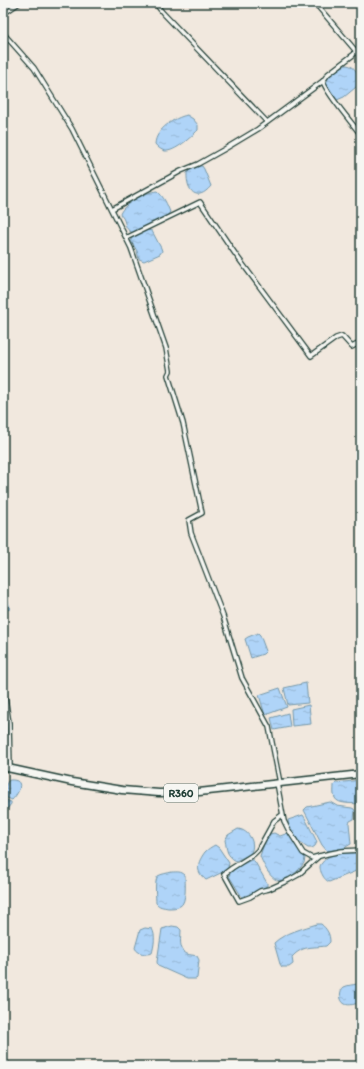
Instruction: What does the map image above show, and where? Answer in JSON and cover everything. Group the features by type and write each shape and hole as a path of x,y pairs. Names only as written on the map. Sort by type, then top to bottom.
{"main road":[{"name":"R360","path":"3,767 72,782 148,793 199,792 361,774"}],"street":[{"path":"3,14 19,3"},
{"path":"155,3 267,122"},
{"path":"112,209 181,171 198,164 258,129 323,81 328,74 355,53 355,50 315,3"},
{"path":"3,33 34,68 72,129 131,248 166,348 170,371 168,375 183,423 202,514 189,520 191,533 223,616 242,678 269,727 284,821 304,853 312,858 342,851 361,850"},
{"path":"323,81 333,99 361,135"},
{"path":"126,238 200,202 236,255 312,356 336,338 342,336 352,348 361,342"},
{"path":"3,684 9,723 10,768"},
{"path":"282,815 274,821 258,850 224,874 240,902 250,898 260,891 269,889 289,880 319,856"},
{"path":"3,1064 11,1066"}],"water":[{"path":"346,65 349,65 354,69 358,74 361,83 344,97 337,100 325,85 328,78 333,73"},
{"path":"187,115 198,125 198,130 183,144 169,151 165,151 155,144 156,139 166,125"},
{"path":"198,166 202,166 204,169 211,186 201,194 193,193 190,190 187,179 187,173"},
{"path":"157,191 162,196 170,212 167,216 134,233 129,231 120,214 122,210 131,202 147,193"},
{"path":"147,230 152,231 162,251 160,254 144,261 139,259 131,239 137,234"},
{"path":"6,593 10,609 3,611 3,594"},
{"path":"258,633 266,651 263,654 251,658 245,639"},
{"path":"306,683 308,703 288,705 284,688"},
{"path":"280,688 287,707 265,715 259,695"},
{"path":"309,705 311,724 292,726 291,709"},
{"path":"288,713 290,727 274,730 271,718"},
{"path":"10,780 15,780 20,784 17,794 12,800 5,797 4,793 6,785"},
{"path":"361,780 361,804 343,803 339,802 335,798 334,785 336,783"},
{"path":"3,799 11,802 11,804 3,814"},
{"path":"330,802 337,806 352,808 355,811 354,819 349,823 351,844 344,848 327,851 322,845 304,810 307,807"},
{"path":"303,815 317,842 312,848 308,848 298,840 288,824 288,820"},
{"path":"238,829 246,832 251,838 253,846 250,854 236,861 229,854 225,840 228,835"},
{"path":"274,833 280,836 288,833 305,858 304,863 296,872 282,881 272,877 265,868 260,856 266,838 270,834"},
{"path":"215,845 219,848 229,863 228,868 206,880 200,873 198,867 199,863 205,852"},
{"path":"361,852 361,869 329,882 326,880 320,867 326,859 340,853"},
{"path":"251,860 255,862 267,883 267,886 245,898 242,897 229,876 235,868"},
{"path":"180,872 185,875 184,901 177,907 161,907 156,903 157,878 159,875"},
{"path":"321,924 329,934 330,942 326,946 300,950 292,957 293,964 289,967 282,967 274,943 278,939 300,929"},
{"path":"172,926 178,927 181,930 182,950 187,954 197,956 199,960 196,979 187,979 158,966 157,962 162,929"},
{"path":"145,928 152,929 154,934 153,950 150,954 140,953 135,948 140,930"},
{"path":"357,984 361,985 361,1002 351,1005 343,1003 341,998 342,988"}]}
